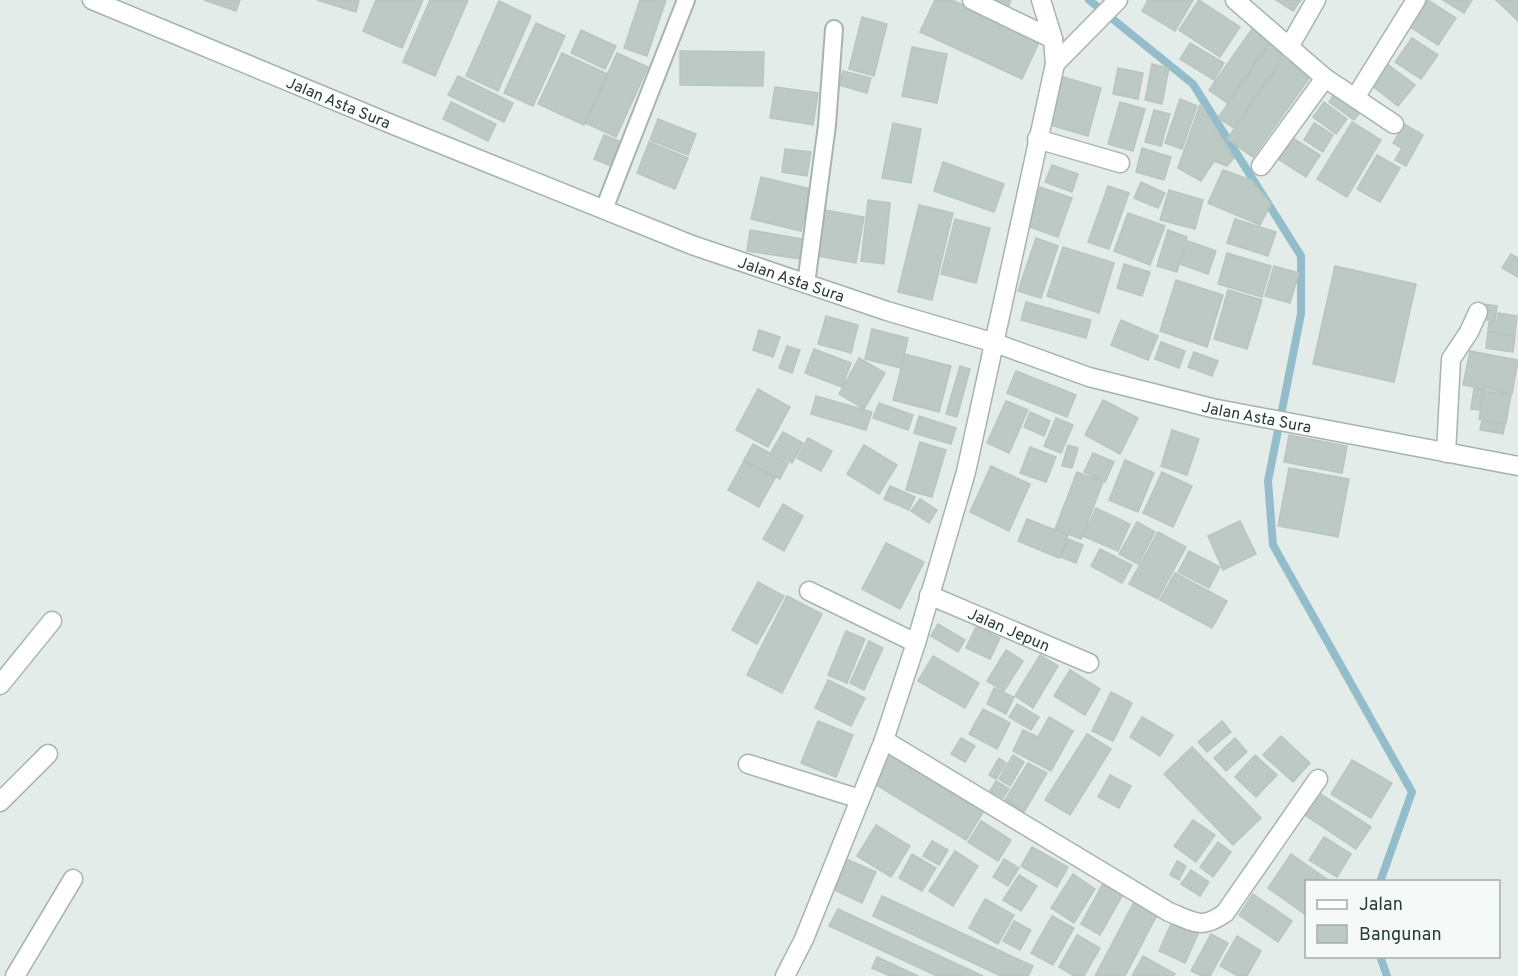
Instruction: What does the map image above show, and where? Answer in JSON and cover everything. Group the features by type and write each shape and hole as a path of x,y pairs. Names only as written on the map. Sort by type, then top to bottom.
{"street":[{"name":"Jalan Asta Sura","path":"92,0 692,245 886,311 995,343 1089,377 1212,408 1518,466"},
{"path":"972,0 1053,39"},
{"path":"785,976 804,939 884,740 916,643 966,472 1055,64 1053,39 1041,0"},
{"path":"1055,64 1118,0"},
{"path":"1234,0 1326,78 1394,124"},
{"path":"1289,47 1316,0"},
{"path":"1355,98 1416,0"},
{"path":"1261,166 1326,78"},
{"path":"1037,139 1120,163"},
{"path":"1446,453 1451,359 1469,332 1478,312"},
{"path":"809,591 916,643"},
{"name":"Jalan Jepun","path":"929,595 1089,663"},
{"path":"0,685 52,621"},
{"path":"884,740 1169,912 1201,923 1213,921 1225,913 1318,779"},
{"path":"0,802 48,754"},
{"path":"748,764 860,799"},
{"path":"15,976 73,879"}],"lane":[{"path":"604,209 686,0"},
{"path":"806,284 826,125 834,29"}],"building":[{"path":"204,0 240,0 236,11"},
{"path":"317,0 359,0 356,12"},
{"path":"376,0 423,0 402,48 363,31"},
{"path":"430,0 468,0 435,76 403,62"},
{"path":"640,0 666,0 647,56 624,48"},
{"path":"935,0 952,0 1040,40 1022,79 920,32"},
{"path":"994,0 1011,0 1008,7"},
{"path":"1148,0 1193,0 1175,31 1142,11"},
{"path":"1199,0 1240,27 1220,57 1179,30"},
{"path":"1276,0 1301,0 1293,11"},
{"path":"1423,0 1428,0 1456,18 1438,45 1407,25"},
{"path":"1443,0 1472,0 1464,13"},
{"path":"1496,0 1518,0 1518,21"},
{"path":"499,1 531,16 498,91 466,76"},
{"path":"862,17 887,24 874,76 849,69"},
{"path":"536,23 565,36 533,106 504,93"},
{"path":"1252,29 1270,41 1227,103 1209,90"},
{"path":"581,30 616,46 605,69 571,53"},
{"path":"1412,38 1438,55 1421,79 1395,62"},
{"path":"1271,42 1286,52 1234,128 1218,118"},
{"path":"1190,43 1224,63 1214,80 1180,59"},
{"path":"912,47 947,54 937,103 902,96"},
{"path":"680,51 764,52 763,86 680,85"},
{"path":"562,53 608,74 584,125 538,104"},
{"path":"617,53 648,67 616,137 585,123"},
{"path":"1284,58 1310,77 1253,157 1227,139"},
{"path":"1386,63 1415,85 1398,106 1370,84"},
{"path":"1152,64 1169,68 1162,104 1145,100"},
{"path":"1118,68 1143,73 1138,99 1113,94"},
{"path":"843,71 871,78 867,93 839,85"},
{"path":"458,76 513,103 504,122 448,95"},
{"path":"1063,77 1101,88 1088,136 1050,125"},
{"path":"775,87 818,93 813,125 770,118"},
{"path":"1337,90 1363,109 1354,120 1329,102"},
{"path":"1180,99 1197,106 1182,149 1165,143"},
{"path":"451,102 496,124 488,141 443,119"},
{"path":"1120,102 1145,109 1133,151 1108,144"},
{"path":"1324,102 1347,119 1336,134 1313,117"},
{"path":"1200,105 1234,158 1227,166 1214,161 1201,181 1178,168"},
{"path":"1154,110 1170,114 1161,146 1145,142"},
{"path":"658,119 696,134 688,155 650,140"},
{"path":"1352,122 1381,140 1347,197 1317,179"},
{"path":"893,123 921,129 911,183 882,178"},
{"path":"1314,123 1333,135 1323,152 1304,140"},
{"path":"1404,124 1423,135 1406,166 1395,160 1402,148 1393,143"},
{"path":"604,135 621,142 611,166 594,159"},
{"path":"1291,137 1320,155 1306,177 1278,159"},
{"path":"649,142 688,158 675,189 637,173"},
{"path":"1142,148 1171,157 1164,180 1136,172"},
{"path":"785,149 811,152 807,176 782,172"},
{"path":"1377,155 1400,168 1380,202 1357,189"},
{"path":"943,162 1004,184 994,212 934,191"},
{"path":"1052,165 1078,174 1072,192 1045,182"},
{"path":"1223,170 1251,180 1271,204 1260,225 1208,203"},
{"path":"761,177 811,189 801,231 751,219"},
{"path":"1141,182 1165,193 1158,208 1134,198"},
{"path":"1108,186 1129,193 1109,249 1088,242"},
{"path":"1040,187 1072,198 1058,237 1027,226"},
{"path":"1169,190 1203,200 1195,229 1160,220"},
{"path":"868,200 890,203 884,264 861,261"},
{"path":"919,205 953,213 932,300 898,292"},
{"path":"824,210 864,217 856,263 817,256"},
{"path":"1128,213 1165,226 1150,265 1114,251"},
{"path":"955,219 990,228 976,283 941,274"},
{"path":"1235,219 1276,232 1268,256 1227,243"},
{"path":"750,230 803,239 800,259 747,251"},
{"path":"1168,230 1187,237 1177,272 1157,266"},
{"path":"1036,238 1058,246 1041,298 1018,291"},
{"path":"1188,241 1216,251 1208,274 1180,264"},
{"path":"1063,247 1114,263 1099,313 1047,296"},
{"path":"1227,253 1271,266 1262,297 1218,284"},
{"path":"1511,254 1518,258 1518,277 1502,268"},
{"path":"1124,264 1150,272 1142,296 1117,288"},
{"path":"1274,266 1299,273 1290,303 1265,296"},
{"path":"1335,266 1416,284 1394,382 1313,364"},
{"path":"1176,280 1223,295 1207,347 1160,331"},
{"path":"1228,290 1262,300 1247,349 1214,339"},
{"path":"1026,302 1091,320 1086,338 1021,320"},
{"path":"1483,304 1497,306 1495,321 1481,319"},
{"path":"1498,313 1517,316 1515,335 1488,331 1489,322 1497,322"},
{"path":"826,316 858,325 851,353 818,344"},
{"path":"1121,320 1158,336 1148,360 1111,345"},
{"path":"872,329 908,338 901,368 865,359"},
{"path":"759,330 780,337 773,357 753,350"},
{"path":"1488,332 1515,336 1513,352 1486,348"},
{"path":"1161,342 1185,351 1179,368 1155,359"},
{"path":"787,346 800,350 792,373 779,368"},
{"path":"814,349 851,363 842,387 805,373"},
{"path":"1470,351 1518,360 1512,394 1463,385"},
{"path":"1194,352 1218,361 1212,376 1188,367"},
{"path":"905,354 951,366 939,412 893,400"},
{"path":"859,358 885,373 864,409 839,394"},
{"path":"960,366 970,369 957,417 946,414"},
{"path":"1016,371 1076,395 1067,417 1007,393"},
{"path":"1474,388 1484,390 1480,410 1471,409"},
{"path":"758,389 790,407 768,447 736,430"},
{"path":"1484,391 1511,395 1506,423 1479,419"},
{"path":"816,396 872,412 866,430 811,414"},
{"path":"1103,400 1138,418 1120,454 1085,435"},
{"path":"1006,401 1028,410 1009,453 987,443"},
{"path":"879,403 913,415 908,430 873,418"},
{"path":"1030,412 1050,421 1044,436 1024,427"},
{"path":"919,416 956,428 951,444 914,433"},
{"path":"1056,418 1073,425 1061,453 1044,446"},
{"path":"1482,420 1505,424 1503,434 1480,430"},
{"path":"1172,430 1199,439 1187,475 1161,466"},
{"path":"783,432 803,443 792,463 771,452"},
{"path":"1289,435 1347,446 1342,473 1284,462"},
{"path":"808,438 832,451 821,471 797,458"},
{"path":"920,442 946,450 932,497 906,490"},
{"path":"753,444 788,463 780,479 744,460"},
{"path":"864,445 897,465 879,494 847,474"},
{"path":"1068,445 1078,448 1072,468 1062,466"},
{"path":"1030,447 1056,457 1046,482 1020,473"},
{"path":"1093,453 1114,462 1105,482 1084,472"},
{"path":"1125,460 1154,473 1138,512 1109,500"},
{"path":"744,461 775,478 759,507 728,490"},
{"path":"991,466 1030,484 1009,531 970,512"},
{"path":"1289,468 1349,479 1338,537 1278,526"},
{"path":"1077,472 1103,482 1081,539 1055,529"},
{"path":"1162,472 1192,486 1173,527 1143,513"},
{"path":"890,486 915,497 909,510 884,499"},
{"path":"920,499 937,510 929,523 911,511"},
{"path":"783,504 803,516 784,551 763,539"},
{"path":"1096,508 1130,524 1118,551 1083,536"},
{"path":"1027,519 1068,535 1059,558 1018,541"},
{"path":"1240,521 1256,554 1223,570 1208,536"},
{"path":"1137,522 1155,532 1138,564 1119,554"},
{"path":"1158,532 1186,547 1158,599 1129,584"},
{"path":"1068,539 1083,545 1076,563 1061,557"},
{"path":"886,543 924,562 900,609 862,589"},
{"path":"1100,549 1132,565 1122,583 1091,566"},
{"path":"1189,551 1220,567 1209,588 1178,572"},
{"path":"1175,573 1227,601 1212,628 1160,600"},
{"path":"758,582 784,596 757,644 732,630"},
{"path":"787,596 822,614 782,693 747,675"},
{"path":"938,624 965,640 958,652 931,636"},
{"path":"976,627 1000,638 990,659 966,648"},
{"path":"846,631 865,639 847,683 828,675"},
{"path":"869,641 883,648 864,690 850,683"},
{"path":"1006,650 1023,661 1004,691 987,681"},
{"path":"1040,655 1058,666 1033,708 1015,696"},
{"path":"933,656 979,683 965,708 918,681"},
{"path":"1070,670 1100,689 1085,715 1054,696"},
{"path":"828,680 865,698 851,726 815,708"},
{"path":"994,688 1014,697 1006,714 987,704"},
{"path":"1111,692 1132,703 1113,741 1092,731"},
{"path":"1017,704 1039,717 1031,730 1009,717"},
{"path":"983,709 1010,723 997,749 969,734"},
{"path":"1049,717 1073,731 1051,771 1013,751 1023,730 1038,737"},
{"path":"1142,717 1173,735 1160,756 1130,737"},
{"path":"818,721 853,735 836,777 801,763"},
{"path":"1222,721 1231,732 1207,752 1198,742"},
{"path":"1087,734 1111,749 1070,815 1045,800"},
{"path":"1281,736 1310,763 1293,782 1263,755"},
{"path":"961,738 975,746 965,762 951,754"},
{"path":"1235,738 1247,752 1226,771 1214,758"},
{"path":"1192,747 1261,818 1233,845 1164,774"},
{"path":"890,750 985,809 966,840 870,781"},
{"path":"1013,755 1024,762 1010,786 999,779"},
{"path":"1255,755 1277,775 1256,797 1235,777"},
{"path":"999,758 1006,763 996,779 989,775"},
{"path":"1352,760 1392,783 1371,818 1331,794"},
{"path":"1028,763 1047,773 1024,812 1005,800"},
{"path":"1110,775 1131,786 1119,808 1098,797"},
{"path":"996,781 1009,789 1003,798 990,791"},
{"path":"1316,791 1371,827 1356,849 1302,813"},
{"path":"1193,820 1215,835 1196,862 1174,846"},
{"path":"981,821 1011,840 998,861 968,842"},
{"path":"876,825 910,846 891,877 857,856"},
{"path":"1324,837 1351,854 1337,877 1309,860"},
{"path":"932,841 948,850 939,865 923,856"},
{"path":"1218,842 1231,852 1213,877 1200,867"},
{"path":"1032,847 1068,867 1057,887 1021,866"},
{"path":"955,851 978,866 953,906 929,891"},
{"path":"912,854 936,868 922,891 899,878"},
{"path":"1291,854 1329,880 1305,880 1305,914 1268,888"},
{"path":"844,858 876,872 862,903 830,888"},
{"path":"1004,859 1019,868 1008,886 993,877"},
{"path":"1177,861 1186,866 1179,880 1170,875"},
{"path":"1191,870 1209,882 1200,896 1181,884"},
{"path":"1073,874 1095,889 1074,923 1051,908"},
{"path":"1019,875 1037,886 1021,911 1003,900"},
{"path":"1106,878 1126,889 1100,935 1081,924"},
{"path":"1253,894 1292,921 1278,942 1239,915"},
{"path":"882,896 1033,966 1028,976 1001,976 873,916"},
{"path":"985,899 1014,915 998,944 969,928"},
{"path":"1134,902 1157,915 1125,976 1095,976"},
{"path":"838,909 983,976 937,976 829,926"},
{"path":"1052,916 1074,928 1053,965 1031,953"},
{"path":"1014,921 1031,930 1020,950 1003,941"},
{"path":"1172,922 1198,934 1185,963 1159,951"},
{"path":"1211,934 1228,943 1210,976 1202,976 1191,971"},
{"path":"1077,935 1100,948 1084,976 1074,976 1059,967"},
{"path":"1237,936 1261,951 1247,976 1238,976 1220,966"},
{"path":"1143,956 1175,974 1173,976 1132,976"},
{"path":"877,957 918,976 890,976 872,968"}],"waterway":[{"path":"1089,0 1193,84 1301,256 1301,314 1268,481 1273,545 1412,792 1381,880"},
{"path":"1381,958 1387,976"}]}
